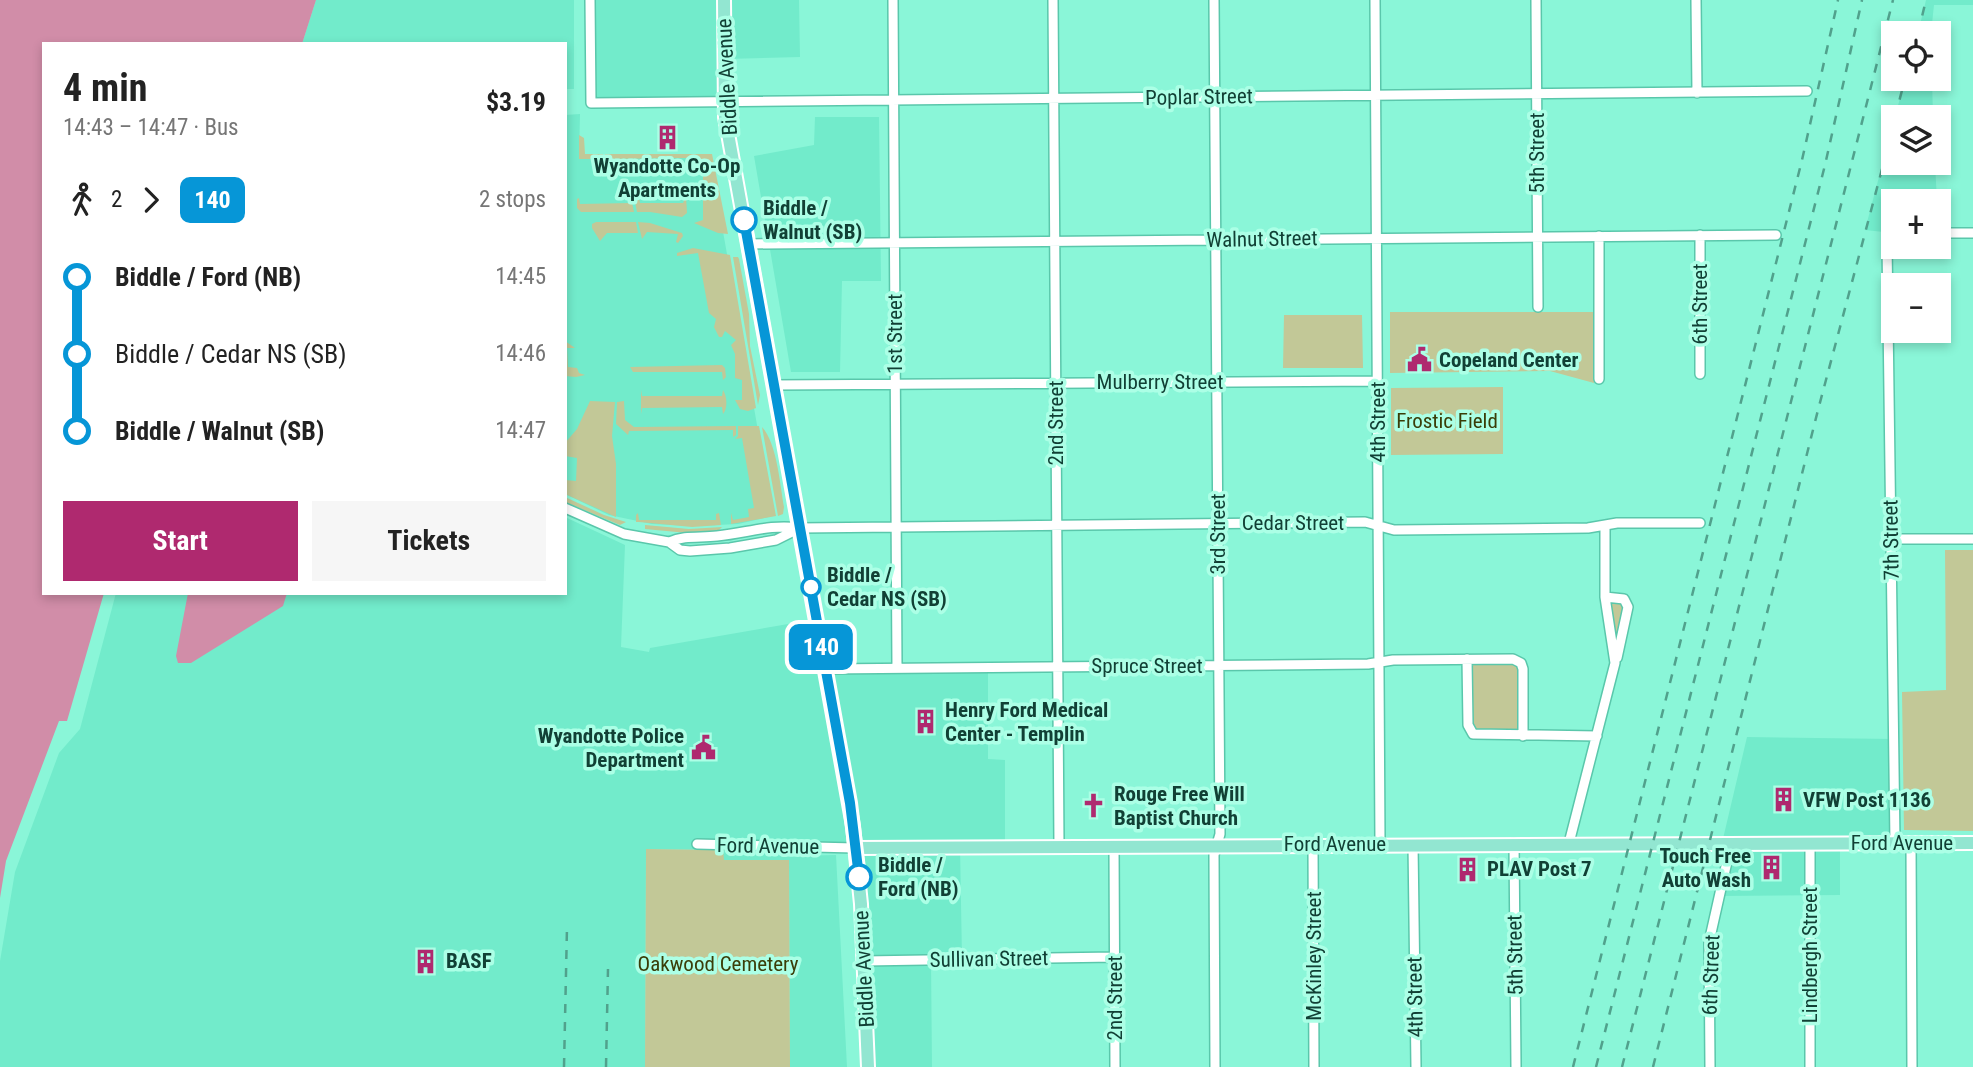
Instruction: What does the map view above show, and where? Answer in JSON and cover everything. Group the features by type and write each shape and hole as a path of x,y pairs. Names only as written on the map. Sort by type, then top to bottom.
{"main road":[{"name":"Biddle Avenue","path":"724,0 725,117 850,803 864,961 869,1067"},
{"name":"Ford Avenue","path":"855,848 1973,843"}],"street":[{"name":"Poplar Street","path":"590,0 591,103 1807,92"},
{"name":"1st Street","path":"893,0 897,668"},
{"name":"2nd Street","path":"1054,0 1059,845"},
{"name":"3rd Street","path":"1214,0 1220,834 1214,855 1213,901 1216,1067"},
{"name":"4th Street","path":"1375,0 1380,844"},
{"name":"5th Street","path":"1536,0 1538,307"},
{"path":"1696,0 1697,93"},
{"path":"1951,233 1973,233"},
{"name":"6th Street","path":"1700,235 1700,374"},
{"name":"Walnut Street","path":"748,244 1776,235"},
{"path":"1599,236 1599,379"},
{"name":"7th Street","path":"1886,259 1895,843"},
{"name":"Mulberry Street","path":"774,385 1377,381"},
{"path":"567,509 624,534 668,542 680,550 710,550 776,540 800,528"},
{"name":"Cedar Street","path":"668,542 681,537 715,537 778,525 800,528 1365,522 1394,530 1588,528 1617,523 1700,523"},
{"path":"1605,525 1605,597 1615,663"},
{"path":"1891,539 1973,539"},
{"path":"1569,843 1628,607 1624,599 1605,597"},
{"path":"1468,659 1470,731 1478,736 1597,736"},
{"name":"Spruce Street","path":"825,669 1363,664 1393,660 1513,659 1521,663 1523,669 1523,736"},
{"name":"5th Street","path":"1514,843 1516,1067"},
{"name":"Lindbergh Street","path":"1810,843 1810,1067"},
{"path":"1911,843 1912,1067"},
{"name":"Ford Avenue","path":"697,844 855,848"},
{"name":"McKinley Street","path":"1313,844 1314,1067"},
{"name":"4th Street","path":"1413,844 1416,1067"},
{"name":"6th Street","path":"1710,1067 1709,942 1731,844"},
{"name":"2nd Street","path":"1114,845 1115,1067"},
{"name":"Sullivan Street","path":"864,961 1115,957"}],"shaded area":[{"path":"0,0 316,0 303,42 42,42 42,595 103,595 67,721 59,721 6,861 0,898"},
{"path":"316,0 574,0 574,89 567,89 567,42 303,42"},
{"path":"590,0 799,0 800,57 725,59 725,102 591,103"},
{"path":"1926,0 1973,0 1973,5 1934,5 1932,21 1921,21"},
{"path":"1902,91 1932,91 1933,105 1898,105"},
{"path":"580,114 579,157 708,156 773,516 738,524 652,524 609,515 567,495 567,115"},
{"path":"815,117 879,117 881,281 842,281 840,372 791,372 754,156 814,145"},
{"path":"1881,169 1881,175 1936,175 1936,189 1881,189 1881,232 1865,230"},
{"path":"567,518 625,545 621,647 649,652 650,648 817,619 826,669 988,668 988,759 1005,760 1005,846 960,846 962,959 931,960 932,1067 868,1067 855,848 789,847 790,856 836,855 847,1067 790,1067 789,860 723,860 723,850 646,849 645,1067 0,1067 0,961 15,872 59,753 80,729 115,595 567,595"},
{"path":"188,595 286,595 283,606 191,663 178,663 176,656"},
{"path":"1747,737 1893,739 1895,843 1840,843 1840,895 1718,896 1731,844 1722,843"}],"green space":[{"path":"579,135 584,138 585,154 603,154 603,159 579,159"},
{"path":"605,154 712,154 728,234 718,233 694,223 703,220 703,164 693,164 690,158 605,159"},
{"path":"686,196 687,213 682,217 637,212 634,197 639,197 640,203 683,203"},
{"path":"579,198 580,204 630,203 631,198 634,212 581,212 577,208"},
{"path":"636,222 638,233 607,233 600,241 592,228 592,224"},
{"path":"638,222 650,223 682,233 683,236 678,243 678,234 647,232 642,239"},
{"path":"693,248 730,255 756,408 748,411 740,409 735,400 742,400 742,380 735,378 735,354 731,345 736,340 725,331 722,337 719,337 714,327 716,319 709,313 698,253 677,256 677,253"},
{"path":"733,257 739,259 749,314 750,346 760,395 758,405"},
{"path":"1390,312 1593,312 1594,383 1550,371 1390,373"},
{"path":"1284,315 1362,315 1363,368 1283,368"},
{"path":"567,348 568,367 577,368 579,373 585,375 567,376"},
{"path":"722,365 726,377 723,380 722,372 633,372 630,367"},
{"name":"Frostic Field","path":"1503,387 1503,454 1391,455 1391,388"},
{"path":"641,390 642,396 722,396 723,390 726,409 723,414 722,407 642,408 641,414"},
{"path":"590,401 615,402 612,436 616,464 616,517 567,495 567,480 576,481 577,458 567,456 567,441 577,429"},
{"path":"624,401 625,420 634,427 736,426 736,435 733,437 733,430 629,431 628,435 616,424 617,402"},
{"path":"738,426 759,426 776,516 731,524 731,513 733,520 749,517 748,509 754,508 742,438 735,439 738,436"},
{"path":"762,427 771,443 779,476 784,507 783,514 778,516"},
{"path":"567,498 626,522 620,525 567,503"},
{"path":"638,513 639,520 716,520 716,514 719,513 721,525 692,527 636,522"},
{"path":"645,525 689,529 722,527 717,532 698,534 645,529"},
{"path":"1945,550 1973,550 1973,831 1904,830 1902,692 1946,690"},
{"path":"1605,597 1617,597 1628,607 1615,663"},
{"path":"1473,664 1517,664 1518,730 1473,730"},
{"name":"Oakwood Cemetery","path":"646,849 723,850 724,860 789,860 790,1067 645,1067"}],"railway":[{"path":"1573,1067 1802,160 1838,0"},
{"path":"1596,1067 1825,165 1862,0"},
{"path":"1622,1067 1893,0"},
{"path":"1921,21 1926,0"},
{"path":"1898,105 1902,91"},
{"path":"1653,1067 1818,410 1881,173"},
{"path":"564,1067 567,927"},
{"path":"606,1067 608,969"}],"bus line":[{"name":"140","path":"744,220 850,803 859,877"}],"place":[{"name":"Wyandotte Co-Op Apartments","path":"667,137"},
{"name":"Biddle / Walnut (SB)","path":"744,220"},
{"name":"Copeland Center","path":"1419,360"},
{"name":"Biddle / Cedar NS (SB)","path":"811,587"},
{"name":"Henry Ford Medical Center - Templin","path":"925,722"},
{"name":"Wyandotte Police Department","path":"704,748"},
{"name":"VFW Post 1136","path":"1783,800"},
{"name":"Rouge Free Will Baptist Church","path":"1094,806"},
{"name":"Touch Free Auto Wash","path":"1771,868"},
{"name":"PLAV Post 7","path":"1467,869"},
{"name":"Biddle / Ford (NB)","path":"859,877"},
{"name":"BASF","path":"426,961"}]}
